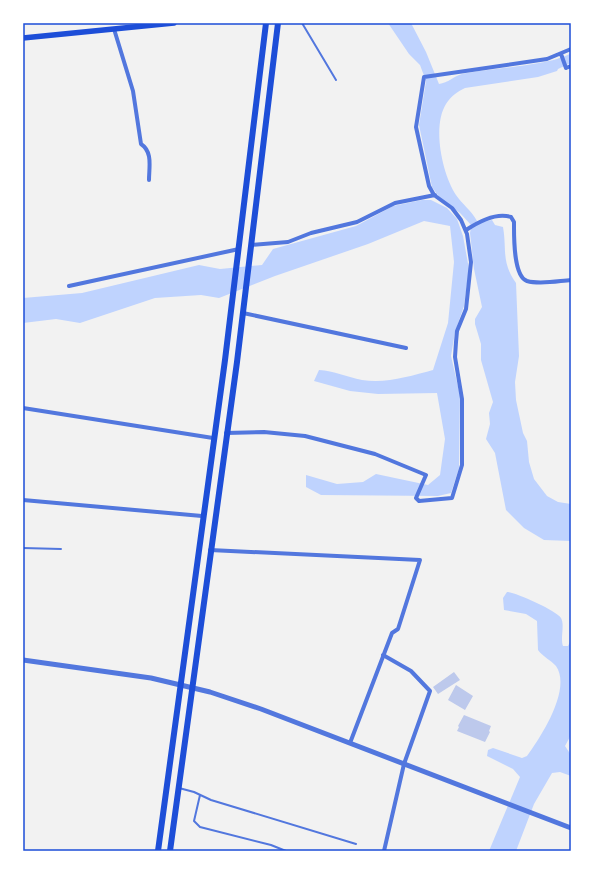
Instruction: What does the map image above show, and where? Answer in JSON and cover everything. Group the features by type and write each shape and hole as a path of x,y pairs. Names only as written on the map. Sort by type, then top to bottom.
{"main road":[{"path":"23,38 174,23"},
{"path":"158,851 238,258 266,23"},
{"path":"170,851 191,687 243,313 278,23"}],"street":[{"path":"114,29 133,91 141,144 146,147 150,154 149,180"},
{"path":"226,433 264,432 291,434 375,454 426,475 416,498 419,501 452,498 462,465 462,392 455,357 456,337 466,309 471,270 466,230 458,216 435,195 429,186 416,127 424,77 537,61 561,54 571,49"},
{"path":"561,54 566,68 571,66"},
{"path":"251,244 288,242 311,233 357,222 395,203 435,195"},
{"path":"466,230 488,218 506,216 511,217 514,222 517,265 522,278 526,281 537,282 571,280"},
{"path":"70,286 239,249"},
{"path":"243,313 406,348"},
{"path":"23,408 213,438"},
{"path":"23,500 202,516"},
{"path":"210,550 420,560 398,629 392,633 350,743"},
{"path":"383,655 411,671 430,691 404,764 384,851"},
{"path":"23,660 151,678 180,684 242,702 571,828"}],"lane":[{"path":"302,23 336,80"},
{"path":"23,548 61,548"},
{"path":"178,788 211,800 356,844"},
{"path":"200,795 194,821 200,827 271,845 286,851"}],"water":[{"path":"388,23 411,23 426,52 439,84 462,74 535,64 549,61 571,53 571,63 558,69 557,71 538,77 465,88 454,94 446,104 442,113 440,125 440,150 451,186 456,195 477,221 471,225 460,213 439,197 432,187 419,125 426,81 420,65 409,54"},
{"path":"422,200 431,200 447,208 457,219 463,236 469,269 464,306 455,332 451,356 460,395 459,468 451,493 438,496 321,495 306,487 306,475 337,484 363,482 376,474 428,485 440,475 445,439 437,393 378,394 350,391 314,381 319,370 362,380 380,381 398,379 433,370 448,323 454,262 450,226 424,221 368,244 275,276 219,298 201,295 155,298 80,323 56,319 23,323 23,298 82,293 199,265 220,269 262,265 273,249 356,226 393,206"},
{"path":"492,220 495,225 503,227 506,262 511,276 516,283 519,356 515,382 516,400 523,433 527,441 529,462 534,479 547,496 558,502 571,504 571,541 544,540 524,528 506,510 495,453 486,439 490,424 489,413 493,402 481,360 481,344 475,324 475,319 482,307 474,269 470,233 471,228 482,222"},
{"path":"507,592 536,602 558,615 562,621 563,646 568,646 571,640 571,735 565,746 571,755 571,776 560,772 552,773 534,804 516,851 489,851 520,777 513,769 487,756 488,750 493,748 522,758 527,756 547,725 558,700 560,687 560,676 556,666 538,650 537,621 526,614 504,610 503,598"}],"building":[{"path":"454,672 460,680 438,694 433,687"},
{"path":"456,685 473,696 465,710 448,700"},
{"path":"464,715 491,726 485,742 457,731"}]}
